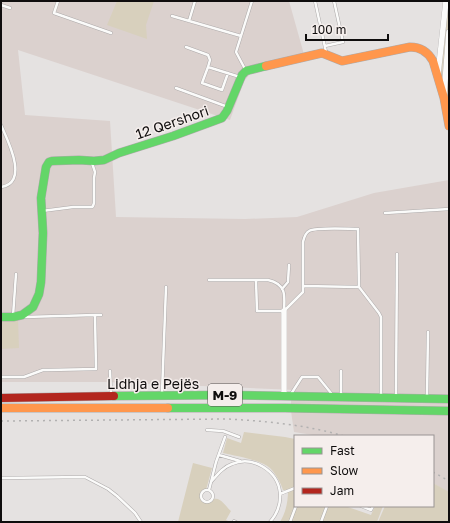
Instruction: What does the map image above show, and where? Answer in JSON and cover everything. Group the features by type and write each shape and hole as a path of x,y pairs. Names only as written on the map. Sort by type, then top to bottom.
{"main road":[{"path":"243,74 324,53 326,50 338,60 346,61 404,48 416,47 426,52 433,61 444,98 449,126"},
{"name":"12 Qershori","path":"1,317 22,315 33,307 39,294 41,282 43,233 41,190 48,162 104,160 119,153 222,118 225,115 243,74"},
{"name":"Lidhja e Pejës","path":"1,398 111,396 287,396 449,399"},
{"name":"Lidhja e Pejës","path":"1,408 278,408 449,411"}],"street":[{"path":"438,77 446,1"},
{"path":"444,98 449,32"},
{"path":"284,311 287,396"}],"lane":[{"path":"58,1 54,13 111,33"},
{"path":"189,21 195,1"},
{"path":"208,67 228,73 243,74 236,52 252,1"},
{"path":"315,1 326,50 343,42 334,1"},
{"path":"1,5 10,8"},
{"path":"172,16 241,36"},
{"path":"186,47 208,55 210,60 202,84 222,90 228,73"},
{"path":"176,88 228,108"},
{"path":"1,125 16,164 12,182 1,187"},
{"path":"41,211 93,206 95,172 91,161"},
{"path":"385,213 449,209"},
{"path":"303,292 303,242 307,232 314,229 358,229 359,287 381,317 381,398"},
{"path":"396,398 397,254"},
{"path":"282,289 288,282 289,265"},
{"path":"16,274 13,317 101,315"},
{"path":"209,280 273,281 277,283 285,294 284,311"},
{"path":"256,280 257,311 284,311 309,286"},
{"path":"303,286 359,287"},
{"path":"162,396 166,287"},
{"path":"1,377 24,377 43,370 96,370 95,315"},
{"path":"427,399 428,332"},
{"path":"110,371 111,396"},
{"path":"338,397 341,371"},
{"path":"287,396 302,377 318,377 338,397"},
{"path":"208,430 223,431 239,437"},
{"path":"209,490 225,438"},
{"path":"219,455 240,461 254,462 271,473 277,481 280,494 278,509 270,522"},
{"path":"211,482 219,472 227,466 240,461"},
{"path":"1,478 85,477 108,489 117,496 135,513 141,522"},
{"path":"280,494 294,488"},
{"path":"209,490 213,494 214,498 210,502 203,501 201,499 201,494 204,491 209,490"},
{"path":"290,522 296,507"},
{"path":"321,522 327,507"},
{"path":"364,507 371,510 372,507"}],"shaded area":[{"path":"1,1 289,1 305,58 251,73 244,81 230,120 18,50 25,115 110,121 116,217 245,219 297,217 374,193 449,180 449,493 434,484 434,435 313,435 294,432 291,401 295,390 105,382 1,382"},
{"path":"117,1 154,1 146,25 147,39 107,25"},
{"path":"446,1 449,1 449,126 437,76"},
{"path":"1,319 18,319 19,348 1,349"},
{"path":"244,432 294,439 294,507 348,507 371,515 375,507 383,507 377,522 280,522 288,499 288,490 283,490 276,475 266,465 223,453 227,438 241,443"},
{"path":"193,463 212,468 206,490 202,493 201,497 203,501 208,503 214,499 219,499 231,511 226,520 230,522 178,522"},
{"path":"434,484 449,492 449,522 378,522 385,507 434,507"}],"railway":[{"path":"1,421 227,419 286,424 340,435"},
{"path":"434,473 449,481"}],"traffic: fast":[{"path":"1,317 22,315 33,307 39,294 41,282 43,233 41,198 46,167 49,162 104,160 119,153 173,136 222,118 227,111 242,75 246,71 266,66"},
{"path":"114,396 226,395 449,399"},
{"path":"168,408 285,408 449,411"}],"traffic: slow":[{"path":"266,66 322,53 342,61 410,47 417,48 426,53 433,61 444,98 449,126"},
{"path":"1,408 168,408"}],"traffic: jam":[{"path":"1,398 114,396"}]}
